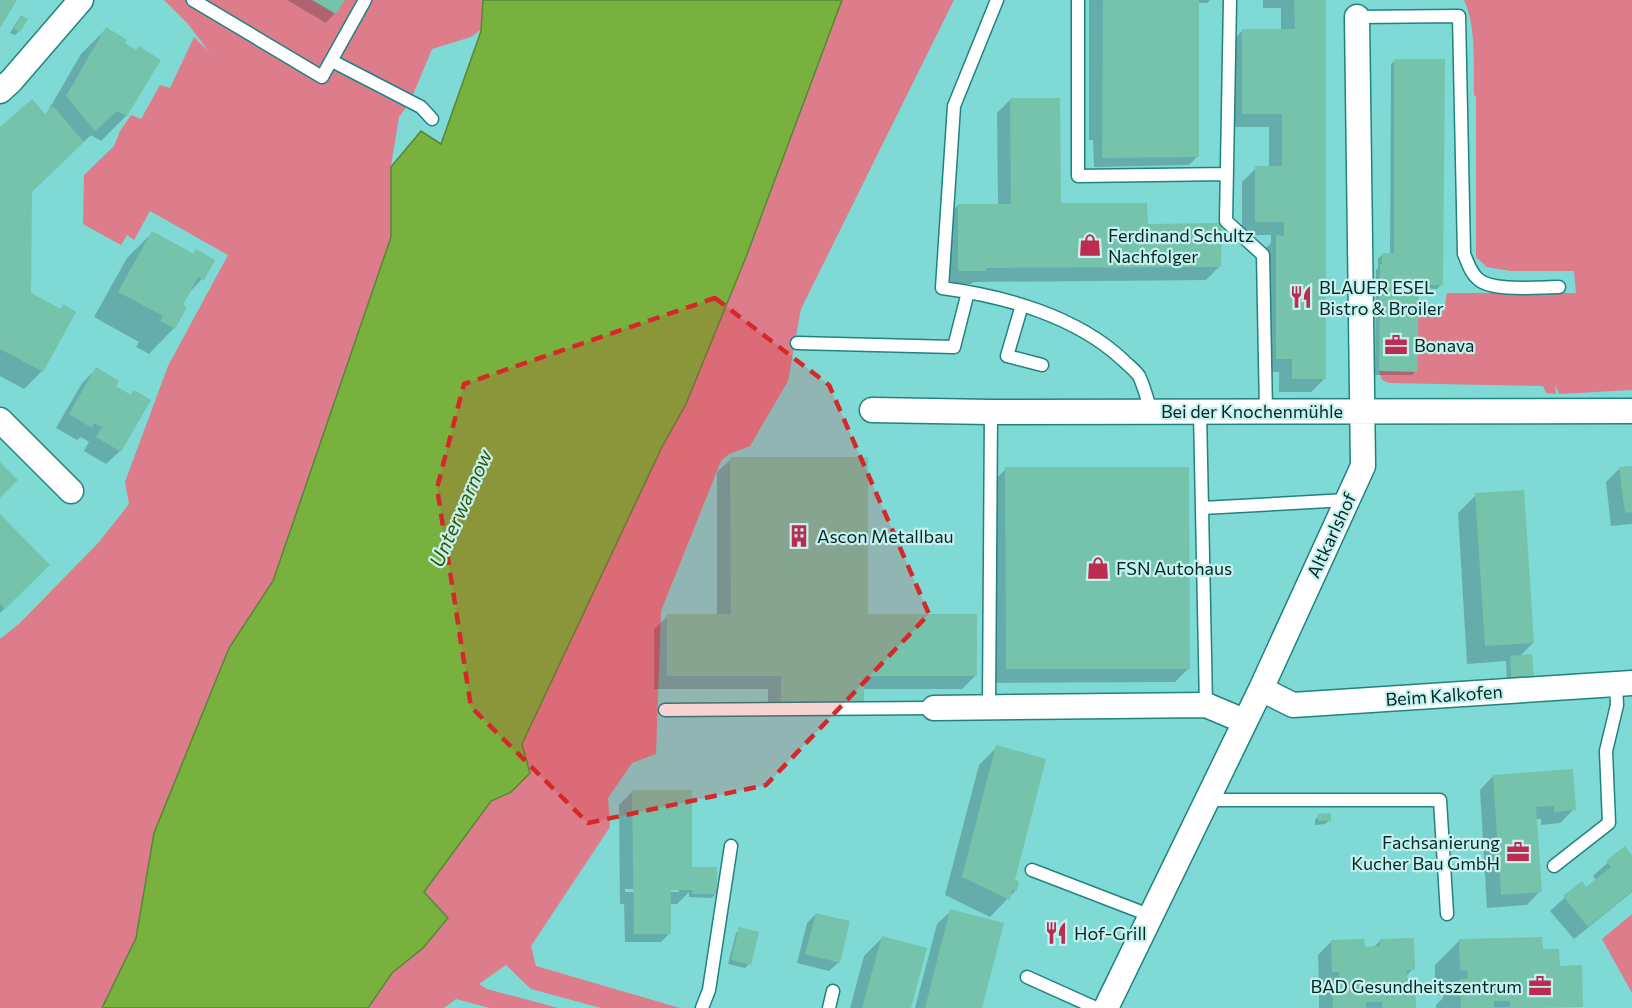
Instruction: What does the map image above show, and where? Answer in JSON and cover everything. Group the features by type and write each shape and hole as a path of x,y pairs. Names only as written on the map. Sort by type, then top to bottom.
{"street":[{"path":"0,91 81,0"},
{"name":"Altkarlshof","path":"1106,1008 1149,915 1261,689 1363,466 1357,17"},
{"name":"Bei der Knochenmühle","path":"872,410 991,412 1632,411"},
{"path":"0,420 71,491"},
{"name":"Beim Kalkofen","path":"1261,689 1293,705 1624,684"},
{"path":"934,708 1206,705 1244,721"}],"lane":[{"path":"193,0 322,78 365,0"},
{"path":"997,0 954,106 942,288 1022,305 1087,331 1138,374 1151,411"},
{"path":"1078,0 1078,176 1227,174"},
{"path":"1230,0 1226,221 1263,255 1266,412"},
{"path":"1357,17 1459,16 1464,254 1470,269 1479,281 1494,287 1559,287"},
{"path":"332,61 421,107 432,119"},
{"path":"797,344 954,347 968,292"},
{"path":"1022,305 1007,356 1042,365"},
{"path":"1200,411 1206,705"},
{"path":"989,707 991,412"},
{"path":"1202,508 1347,500"},
{"path":"1554,866 1609,823 1606,751 1624,684"},
{"path":"666,710 934,708"},
{"path":"1207,800 1440,800 1447,914"},
{"path":"702,1008 710,990 731,846"},
{"path":"1032,870 1149,915"},
{"path":"1027,977 1096,1008"},
{"path":"829,1008 833,991"}],"highlighted area":[{"path":"715,298 829,385 929,614 766,785 588,823 471,707 437,488 464,384"}],"shaded area":[{"path":"164,0 521,0 471,37 432,49 410,102 399,117 391,166 421,131 441,144 125,1008 0,1008 0,639 20,623 99,542 129,504 125,482 168,366 228,255 150,211 134,240 127,235 121,245 83,224 84,175 114,146 120,131 131,115 141,119 160,85 170,88 194,37 209,52 188,24"},
{"path":"842,0 954,0 801,309 788,381 750,446 729,454 721,461 661,611 656,754 632,763 608,798 610,827 531,946 536,966 680,1008 601,1008 531,989 506,965 479,984 487,989 558,1008 490,1008 456,999 444,1008 368,1008 392,973 423,948 448,918 424,892 492,800 511,792 530,773 522,745 662,447 686,404 746,257"},
{"path":"1464,0 1632,0 1632,390 1559,394 1555,384 1556,394 1546,393 1543,386 1389,383 1382,380 1379,371 1417,371 1418,311 1444,311 1447,293 1576,293 1574,271 1510,271 1487,267 1476,257 1476,96 1474,95 1473,35"},
{"path":"1632,914 1632,993 1602,939"}],"water":[{"name":"Unterwarnow","path":"483,0 842,0 746,257 686,404 662,447 522,744 530,773 511,792 491,801 424,892 448,918 423,948 392,973 368,1008 102,1008 136,938 154,833 229,648 273,581 391,237 391,167 421,131 441,144 481,31"}],"building":[{"path":"0,0 17,0 0,28"},
{"path":"312,0 345,0 336,14"},
{"path":"1103,0 1199,0 1199,157 1102,158"},
{"path":"1294,0 1326,0 1326,379 1292,379 1292,359 1276,359 1276,235 1284,236 1284,222 1255,222 1255,166 1282,166 1282,114 1242,114 1242,29 1295,29"},
{"path":"21,15 28,19 20,32 13,28"},
{"path":"106,27 127,40 125,43 136,50 139,46 161,60 127,116 117,111 95,131 66,96"},
{"path":"1394,59 1445,59 1443,285 1419,285 1417,372 1379,371 1380,265 1382,264 1382,253 1394,253"},
{"name":"Ferdinand Schultz Nachfolger","path":"1010,98 1060,98 1061,203 1147,203 1148,224 1222,223 1221,267 986,268 986,271 958,271 958,204 1011,204"},
{"path":"32,99 45,114 53,106 84,142 32,192 31,293 61,309 63,304 76,312 43,372 0,349 0,127"},
{"path":"152,231 194,254 196,249 215,260 204,280 198,277 183,305 187,307 175,329 160,321 163,316 118,292"},
{"path":"96,367 119,381 116,386 131,395 134,390 151,400 121,452 96,437 102,427 94,423 92,428 69,414"},
{"path":"730,457 868,457 868,614 977,614 977,676 864,676 864,703 781,703 781,676 667,676 667,614 731,614"},
{"path":"0,462 18,480 0,498"},
{"path":"1632,466 1632,512 1625,513 1619,467"},
{"name":"FSN Autohaus","path":"1005,467 1189,467 1190,669 1006,669"},
{"path":"1524,490 1534,643 1485,646 1475,493"},
{"path":"0,514 50,565 5,609 0,604"},
{"path":"1532,654 1534,676 1511,677 1510,656"},
{"path":"996,745 1046,759 1015,880 1019,881 1017,891 1012,890 1010,900 962,877"},
{"name":"Fachsanierung Kucher Bau GmbH","path":"1573,769 1576,810 1554,812 1554,806 1536,807 1542,892 1501,895 1493,775"},
{"path":"632,790 692,790 692,867 717,867 717,894 692,894 693,890 671,890 671,934 634,934"},
{"path":"1331,813 1331,821 1318,821 1318,814"},
{"path":"1625,846 1632,855 1632,891 1588,927 1563,896 1582,881 1586,887 1611,867 1606,861"},
{"path":"950,909 1004,923 982,1008 925,1008"},
{"path":"816,913 850,921 840,963 805,954"},
{"path":"739,927 759,932 751,965 731,960"},
{"path":"882,936 927,948 911,1008 862,1008"},
{"path":"1542,937 1543,949 1559,949 1560,966 1582,965 1583,1007 1510,1008 1510,1001 1494,1001 1494,1008 1461,1008 1460,979 1468,978 1467,971 1460,970 1459,939"},
{"path":"1414,938 1415,970 1407,970 1407,978 1415,978 1416,1008 1382,1008 1382,1002 1366,1002 1366,1008 1333,1008 1332,980 1340,980 1339,972 1332,972 1331,940 1364,939 1365,947 1380,946 1380,939"}],"place":[{"name":"Ferdinand Schultz Nachfolger","path":"1090,245"},
{"name":"BLAUER ESEL Bistro & Broiler","path":"1301,297"},
{"name":"Bonava","path":"1396,345"},
{"name":"Ascon Metallbau","path":"799,536"},
{"name":"FSN Autohaus","path":"1098,568"},
{"name":"Fachsanierung Kucher Bau GmbH","path":"1518,852"},
{"name":"Hof-Grill","path":"1056,933"},
{"name":"BAD Gesundheitszentrum","path":"1540,986"}]}
